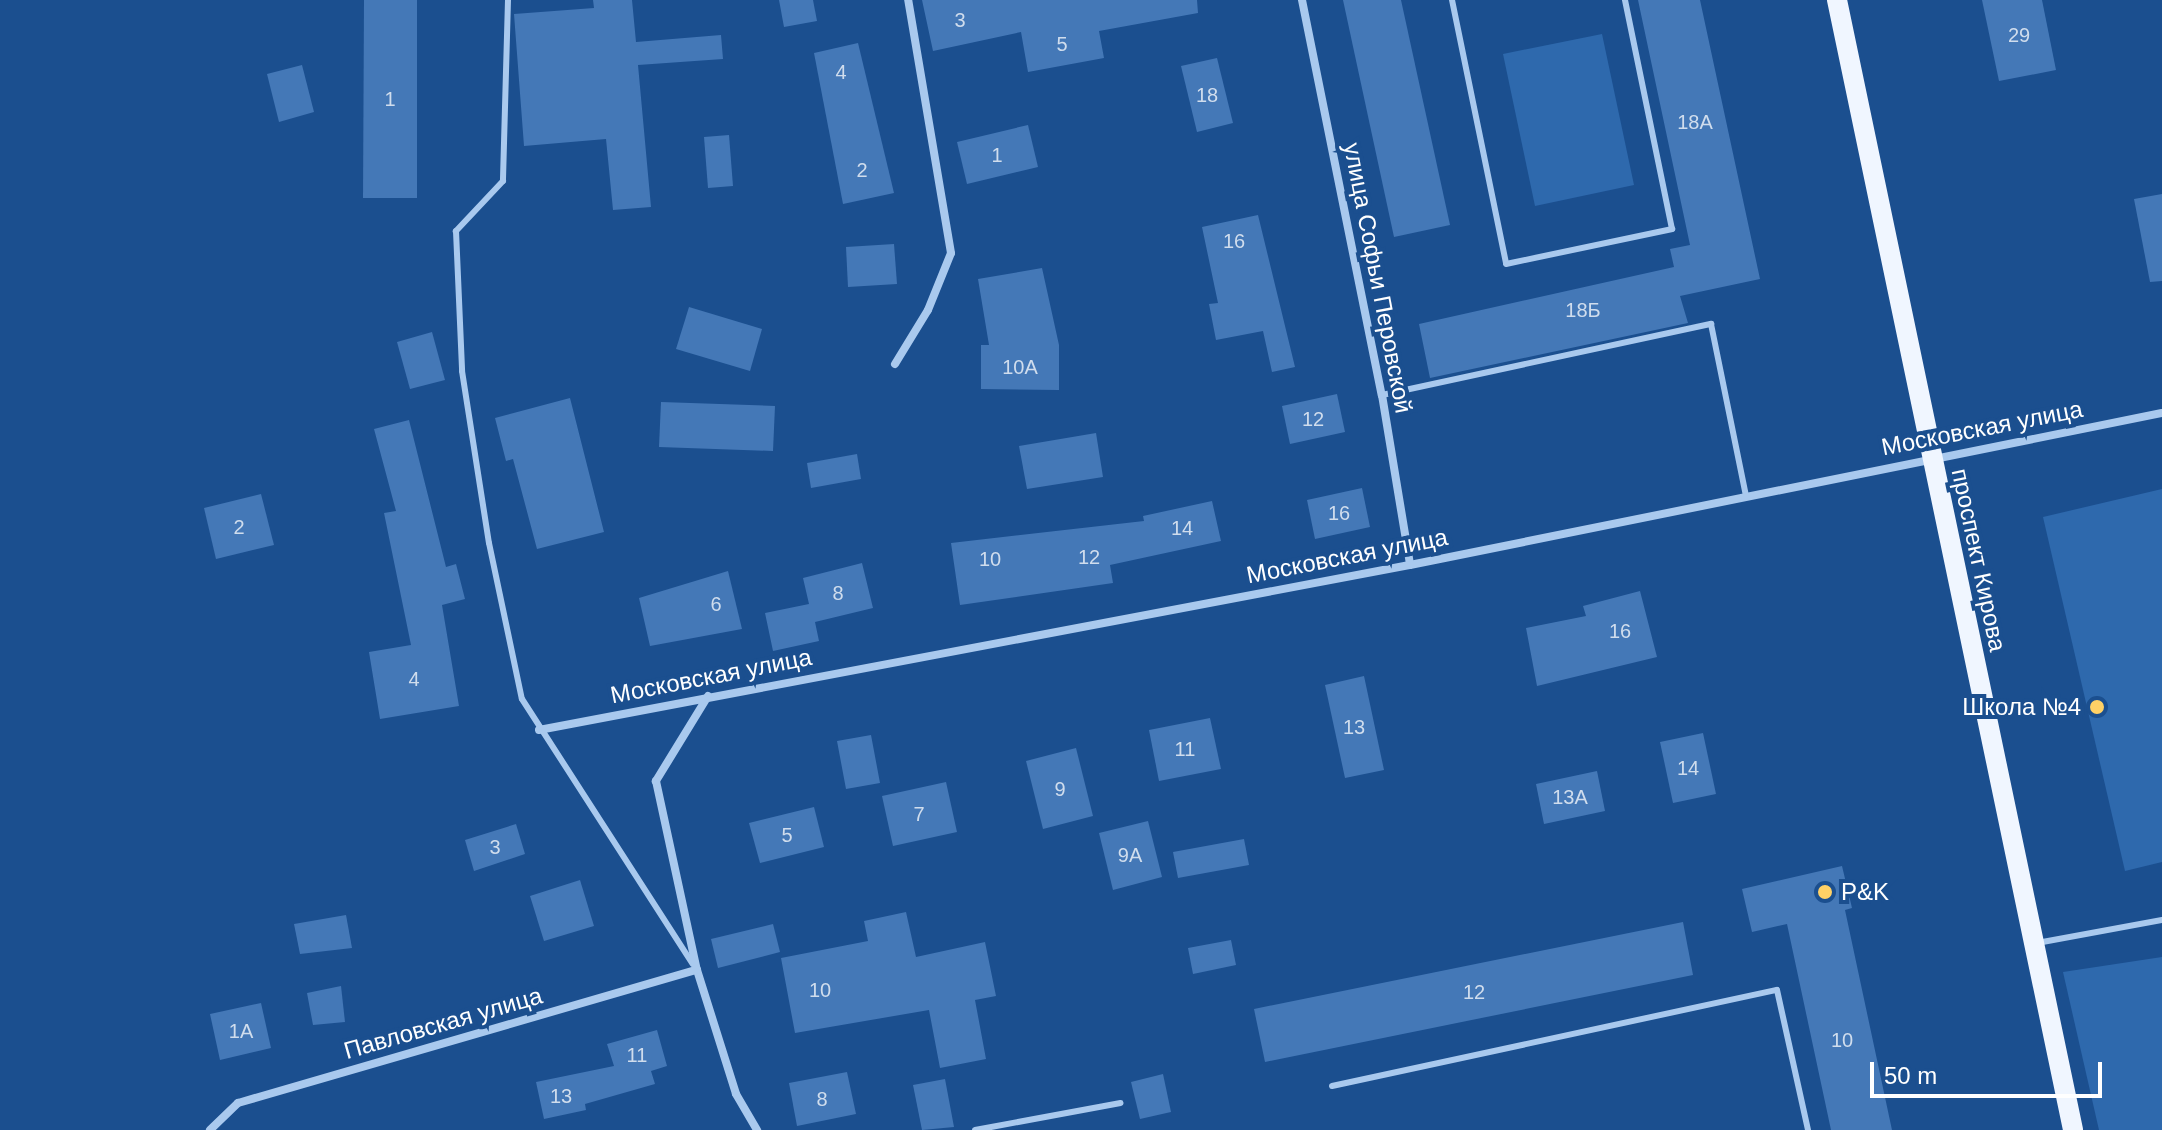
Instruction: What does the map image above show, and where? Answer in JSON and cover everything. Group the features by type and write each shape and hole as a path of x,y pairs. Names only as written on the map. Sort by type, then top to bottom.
{"main road":[{"name":"проспект Кирова","path":"1837,0 2073,1130"}],"street":[{"path":"895,364 928,310 951,253 908,0"},
{"name":"улица Софьи Перовской","path":"1302,0 1382,395 1410,565"},
{"name":"Московская улица","path":"539,730 1410,565 2162,413"},
{"path":"708,696 656,781 697,970 736,1094 757,1130"},
{"name":"Павловская улица","path":"210,1130 238,1103 697,970"}],"lane":[{"path":"508,0 503,181 456,231 462,371 519,683 539,730 697,970"},
{"path":"1452,0 1506,264 1672,229 1625,0"},
{"path":"1382,395 1711,324 1746,496"},
{"path":"2034,944 2162,920"},
{"path":"1332,1086 1777,990 1808,1130"},
{"path":"975,1130 1121,1103"}],"shaded area":[{"path":"1602,34 1634,185 1535,206 1503,54"},
{"path":"2162,489 2162,862 2125,871 2043,517"},
{"path":"2162,957 2162,1130 2099,1130 2063,972"}],"building":[{"path":"364,0 417,0 417,198 363,198"},
{"path":"593,0 632,0 636,42 721,35 723,59 638,65 651,207 613,210 606,139 524,146 514,14 594,8"},
{"path":"779,0 813,0 817,21 784,27"},
{"path":"922,0 1197,0 1198,13 1099,31 1104,58 1028,72 1021,32 933,51"},
{"path":"1343,0 1401,0 1450,225 1394,237"},
{"path":"1638,0 1700,0 1760,279 1680,296 1688,323 1430,378 1419,324 1674,267 1670,249 1690,245"},
{"path":"1982,0 2042,0 2056,70 1999,81"},
{"path":"858,43 894,193 843,204 814,53"},
{"path":"1217,58 1233,123 1197,132 1181,66"},
{"path":"302,65 314,112 279,122 267,74"},
{"path":"1028,125 1038,167 967,184 957,142"},
{"path":"729,135 733,186 708,188 704,137"},
{"path":"2162,194 2162,281 2150,282 2134,199"},
{"path":"1258,215 1295,367 1272,372 1263,331 1216,340 1209,304 1218,303 1202,227"},
{"path":"894,244 897,284 848,287 846,247"},
{"path":"1042,268 1059,345 1059,390 981,389 981,345 989,345 978,279"},
{"path":"689,307 762,329 750,371 676,349"},
{"path":"432,332 445,380 410,389 397,342"},
{"path":"1337,394 1345,432 1290,444 1282,406"},
{"path":"570,398 604,532 537,549 513,459 506,461 495,418"},
{"path":"661,402 775,406 773,451 659,447"},
{"path":"409,420 446,567 456,564 465,599 442,605 459,706 380,719 369,652 411,645 384,513 396,511 374,429"},
{"path":"1096,433 1103,477 1027,489 1019,446"},
{"path":"857,454 861,479 811,488 807,463"},
{"path":"1362,488 1370,527 1315,539 1307,500"},
{"path":"261,494 274,545 216,559 204,508"},
{"path":"1212,501 1221,541 1110,565 1113,583 960,605 951,543 1144,521 1143,516"},
{"path":"862,563 873,608 815,622 819,641 773,651 765,613 809,604 803,578"},
{"path":"728,571 742,629 650,646 639,598"},
{"path":"1640,591 1657,657 1537,686 1526,628 1586,616 1583,606"},
{"path":"1364,676 1384,770 1345,778 1325,685"},
{"path":"1210,718 1221,769 1159,781 1149,730"},
{"path":"1703,733 1716,794 1673,803 1660,742"},
{"path":"871,735 880,783 846,789 837,741"},
{"path":"1076,748 1093,816 1043,829 1026,761"},
{"path":"1597,771 1605,811 1544,824 1536,784"},
{"path":"946,782 957,832 893,846 882,796"},
{"path":"814,807 824,847 760,863 749,823"},
{"path":"1148,821 1162,877 1113,890 1099,833"},
{"path":"516,824 525,854 474,871 465,840"},
{"path":"1244,839 1249,865 1178,878 1173,852"},
{"path":"1842,866 1852,908 1845,910 1892,1130 1831,1130 1787,924 1752,932 1742,889"},
{"path":"580,880 594,926 544,941 530,896"},
{"path":"906,912 916,957 985,942 996,996 975,1000 986,1059 940,1068 929,1010 795,1033 781,958 868,941 864,921"},
{"path":"346,915 352,948 300,954 294,924"},
{"path":"1683,922 1693,975 1265,1062 1254,1009"},
{"path":"773,924 780,952 718,968 711,939"},
{"path":"1231,940 1236,965 1193,974 1188,948"},
{"path":"341,986 345,1022 313,1025 307,993"},
{"path":"261,1003 271,1048 220,1060 210,1014"},
{"path":"657,1030 667,1066 651,1071 655,1084 585,1104 586,1110 544,1119 536,1082 614,1066 607,1044"},
{"path":"847,1072 856,1114 797,1126 789,1083"},
{"path":"1163,1074 1171,1112 1140,1119 1131,1082"},
{"path":"945,1079 954,1127 922,1130 913,1085"}],"place":[{"name":"Школа №4","path":"2097,707"},
{"name":"P&K","path":"1825,892"}]}
